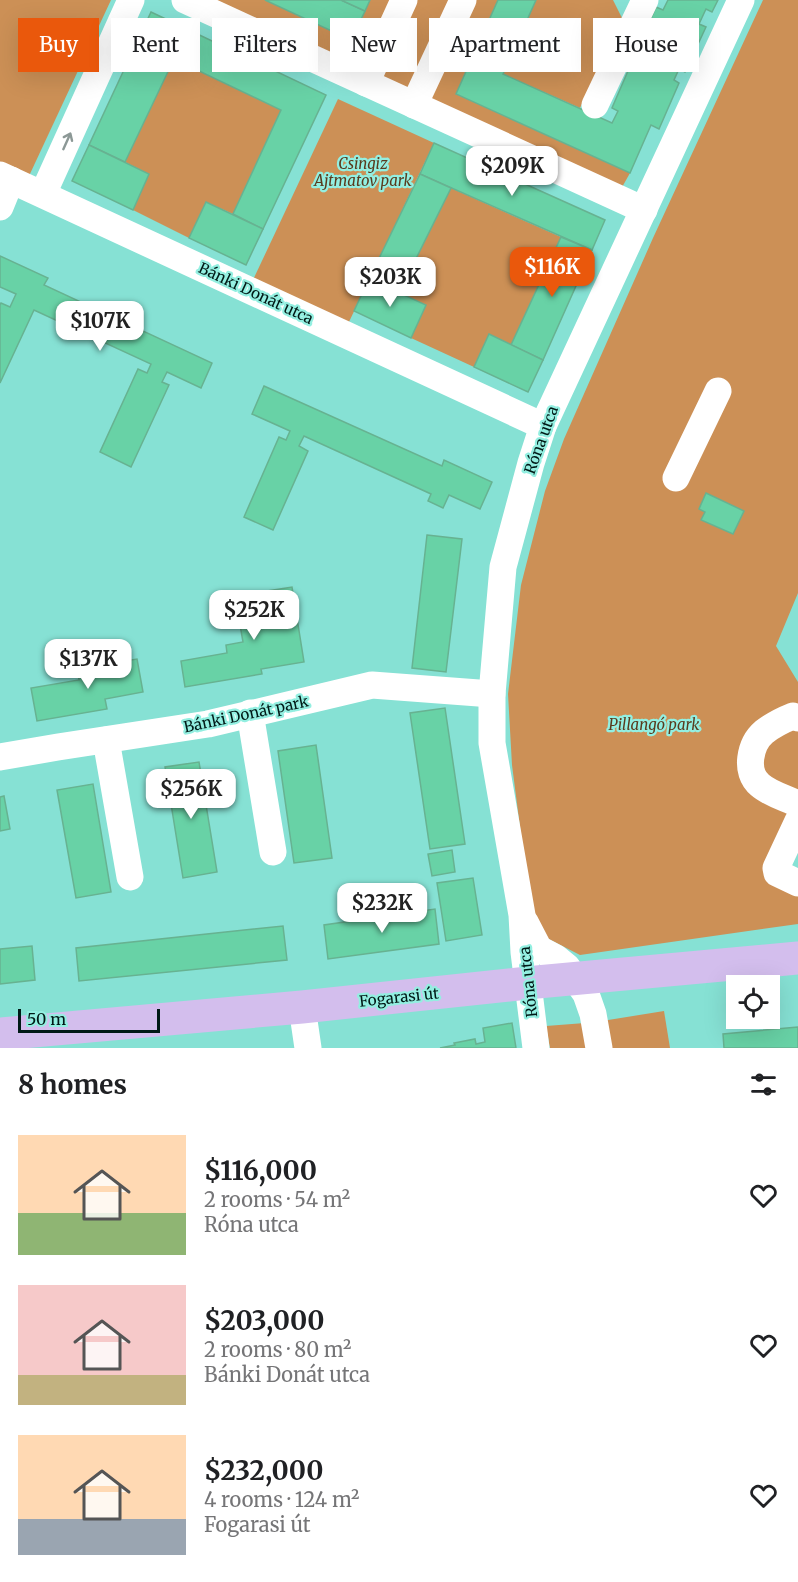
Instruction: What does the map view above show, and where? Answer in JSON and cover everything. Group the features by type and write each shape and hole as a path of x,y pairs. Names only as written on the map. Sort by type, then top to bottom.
{"main road":[{"name":"Fogarasi út","path":"0,1034 798,958"}],"street":[{"path":"43,194 131,0"},
{"path":"185,0 644,210"},
{"path":"366,83 404,0"},
{"path":"414,105 462,0"},
{"path":"595,105 645,0"},
{"name":"Róna utca","path":"536,1048 527,983 522,915 492,743 492,694 503,567 543,426 741,0"},
{"path":"0,207 6,178"},
{"name":"Bánki Donát utca","path":"6,178 43,194 268,311 543,426"},
{"path":"676,478 718,391"},
{"name":"Bánki Donát park","path":"0,758 208,724 372,685 492,694"},
{"path":"250,713 273,852"},
{"path":"798,718 793,716 765,730 758,738 749,764 751,775 760,785 798,804"},
{"path":"106,740 130,877"},
{"path":"798,821 776,868 777,873 798,883"},
{"name":"Róna utca","path":"522,915 539,949 567,967 586,994 593,1014 599,1048"},
{"path":"302,1007 308,1048"}],"green space":[{"path":"0,0 111,0 99,26 99,18 18,18 18,72 77,72 29,176 0,164"},
{"path":"185,0 265,0 304,18 224,18"},
{"path":"370,0 498,0 490,18 429,18 429,72 466,72 456,94 630,173 616,198 342,72 417,72 417,18 361,18"},
{"path":"536,0 613,0 622,18 593,18 593,72 597,72 580,108 503,74 504,72 581,72 581,18 528,18"},
{"name":"Pillangó park","path":"763,0 798,0 798,593 776,646 798,682 798,813 771,872 798,887 798,924 580,955 537,933 531,912 512,765 508,694 521,585 545,491 564,439 653,238"},
{"path":"318,25 330,30 330,67 318,61"},
{"path":"200,71 281,110 233,214 206,202 189,238 133,210 149,174 125,162 168,72"},
{"name":"Csingiz Ajtmatov park","path":"338,99 434,143 348,324 253,280"},
{"path":"451,188 561,237 511,345 489,335 474,367 411,338 426,305 399,293"},
{"path":"664,1011 670,1048 607,1048 602,1021"},
{"path":"585,1023 589,1048 550,1048 546,1026"}],"building":[{"path":"265,0 341,0 365,11 362,18 330,18 330,30 318,25 318,18 304,18"},
{"path":"341,0 370,0 365,11"},
{"path":"498,0 536,0 528,18 490,18"},
{"path":"668,0 718,0 712,12 706,9 699,24 699,18 651,18 656,7 663,10"},
{"path":"151,12 164,18 148,18"},
{"path":"699,24 706,27 699,42"},
{"path":"200,35 212,41 212,72 278,72 326,95 263,229 233,214 281,110 200,71"},
{"path":"123,72 168,72 125,162 89,145"},
{"path":"466,72 504,72 503,74 612,123 618,111 612,108 628,72 678,72 674,80 679,83 659,129 651,125 630,173 456,94"},
{"path":"434,143 605,220 592,250 420,174"},
{"path":"89,145 149,174 133,210 72,181"},
{"path":"420,174 451,188 399,293 369,279"},
{"path":"206,202 263,229 246,265 189,238"},
{"path":"561,237 592,250 543,360 511,345"},
{"path":"0,256 48,278 44,285 212,363 201,388 167,372 162,382 169,385 131,467 100,452 138,369 147,373 151,364 34,310 0,383 0,305 1,303 10,307 16,294 0,287"},
{"path":"369,279 426,305 411,338 354,311"},
{"path":"489,334 543,360 528,392 474,367"},
{"path":"264,386 442,466 444,460 492,482 480,509 449,495 443,508 428,501 431,494 304,436 299,446 308,451 273,530 244,517 279,437 286,440 290,431 252,414"},
{"path":"706,493 744,511 733,534 701,520 705,512 699,509"},
{"path":"427,535 462,539 446,672 412,668"},
{"path":"292,587 304,662 261,669 262,674 185,687 181,661 227,653 226,645 243,642 235,596"},
{"path":"137,659 143,692 105,699 107,709 37,721 31,688 79,680 77,665 99,662 100,665"},
{"path":"445,708 465,844 430,849 410,713"},
{"path":"316,745 332,858 294,863 278,751"},
{"path":"199,762 217,872 183,878 165,767"},
{"path":"93,784 111,892 76,898 57,790"},
{"path":"4,796 10,829 0,831 0,797"},
{"path":"452,850 455,872 432,876 428,854"},
{"path":"473,878 482,935 446,941 437,883"},
{"path":"435,909 439,944 328,959 324,925"},
{"path":"283,926 287,960 79,981 76,948"},
{"path":"32,946 35,980 0,984 0,949"},
{"path":"512,1023 516,1048 440,1048 475,1039 476,1044 485,1042 483,1028"},
{"path":"798,1027 798,1048 724,1048 723,1034"}]}
